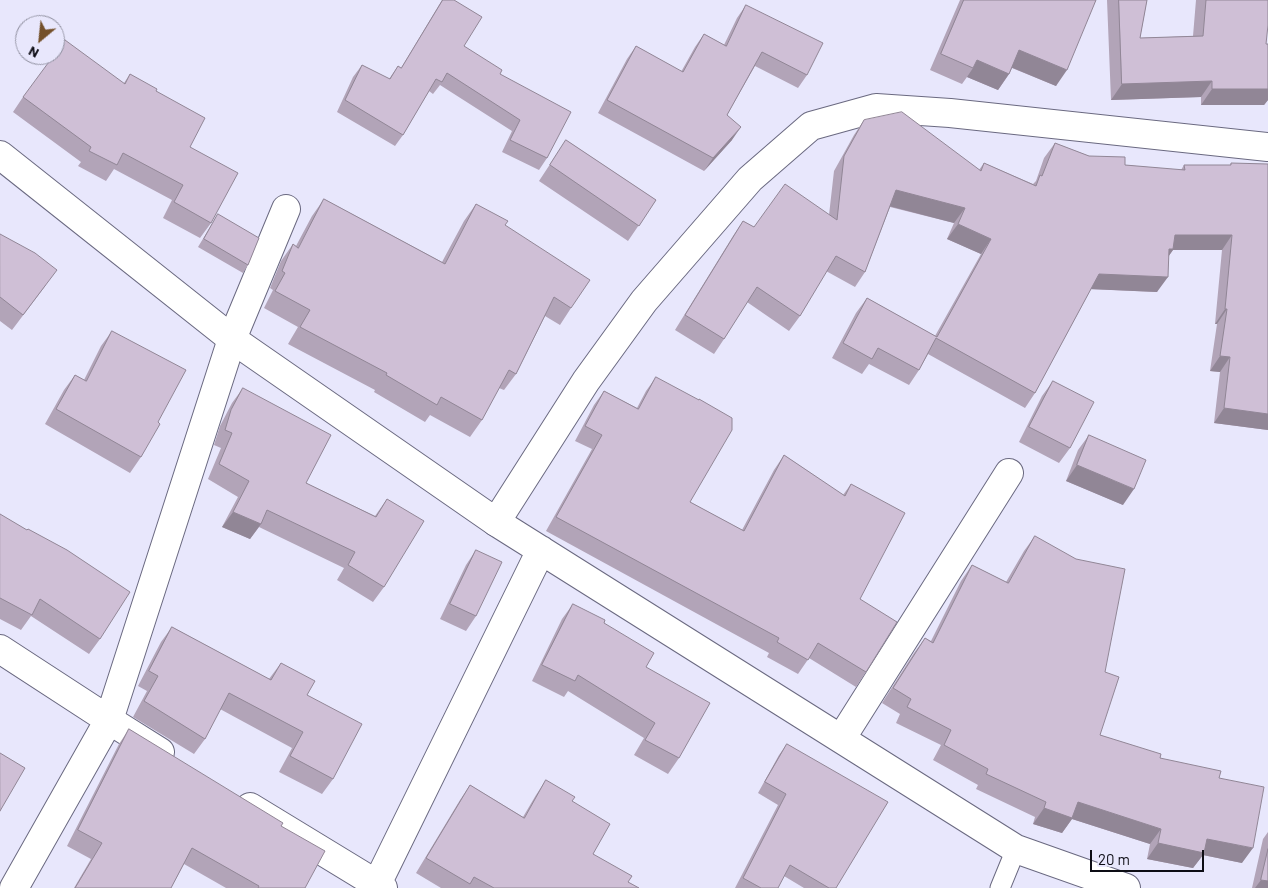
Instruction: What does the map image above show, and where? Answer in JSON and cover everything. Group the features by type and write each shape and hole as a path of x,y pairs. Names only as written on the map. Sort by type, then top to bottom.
{"street":[{"path":"496,522 586,381 644,301 750,179 811,126 876,108 950,113 1268,147"},
{"path":"0,155 232,339 496,522 1016,849 1126,888"},
{"path":"14,888 109,720 232,339 286,209"},
{"path":"842,739 1009,473"},
{"path":"226,792 378,887 541,550"},
{"path":"0,648 109,720 184,766"}],"lane":[{"path":"1000,888 1016,849"}],"building":[{"path":"443,0 454,0 482,17 464,46 502,70 500,74 571,112 547,158 510,140 520,120 447,73 442,82 436,79 403,135 345,100 362,65 390,79 398,66 401,68"},
{"path":"964,0 1096,0 1067,70 1019,50 1009,74 977,60 973,68 941,54"},
{"path":"1119,0 1147,0 1140,38 1203,36 1206,0 1268,0 1266,44 1268,44 1268,89 1212,89 1212,81 1122,84"},
{"path":"746,5 823,43 807,75 762,52 727,115 741,127 713,158 607,100 636,46 683,72 704,34 726,46"},
{"path":"65,40 125,84 130,74 157,89 156,91 205,118 190,147 238,173 211,223 174,202 183,185 123,153 117,165 89,151 91,147 23,97 47,65 65,65"},
{"path":"902,112 981,171 984,163 1036,186 1055,143 1089,156 1125,157 1125,165 1185,170 1184,165 1268,164 1268,414 1224,408 1230,357 1220,356 1227,309 1225,309 1232,235 1175,235 1173,249 1169,249 1168,277 1099,274 1035,393 936,338 919,370 878,348 872,359 843,343 867,298 937,337 991,239 958,224 965,208 896,190 865,272 836,256 800,316 757,287 724,339 685,315 743,221 754,227 785,184 837,220 844,156 864,120"},
{"path":"566,140 656,200 639,226 550,165"},
{"path":"324,199 445,264 476,204 508,221 505,225 590,280 571,308 554,297 516,374 509,370 482,420 441,397 437,405 386,375 387,373 300,327 310,310 275,291 285,273 282,271 293,244 298,248"},
{"path":"218,214 259,238 248,265 204,239"},
{"path":"0,234 35,253 57,270 23,315 0,297"},
{"path":"112,331 186,370 158,422 160,424 141,457 56,409 75,375 86,381"},
{"path":"656,377 732,418 732,430 690,502 744,531 784,455 845,496 851,484 905,513 860,599 897,622 866,672 818,643 808,660 777,642 779,638 556,517 602,435 585,426 604,391 638,409"},
{"path":"1053,381 1094,402 1070,448 1029,427"},
{"path":"243,388 331,435 306,483 376,517 387,499 424,521 384,587 348,565 355,552 267,510 261,524 233,512 249,481 219,464 232,433 225,430 231,410"},
{"path":"1089,435 1146,460 1134,489 1077,465"},
{"path":"0,514 67,550 130,592 100,639 40,599 32,615 0,598"},
{"path":"1035,536 1076,559 1125,569 1105,672 1119,677 1100,735 1161,754 1160,758 1221,771 1219,778 1264,787 1253,848 1207,839 1204,853 1158,843 1161,829 1078,802 1072,818 1044,808 1046,802 986,774 988,769 944,745 951,730 907,707 911,699 893,688 925,638 933,643 972,565 1008,583"},
{"path":"476,550 502,562 476,616 450,604"},
{"path":"573,604 605,620 604,623 654,653 646,667 710,703 679,758 645,740 655,723 578,675 575,681 542,665"},
{"path":"172,627 271,680 281,663 315,681 307,695 362,724 333,779 290,756 303,732 229,693 205,739 144,701 158,676 149,671"},
{"path":"129,729 283,823 281,826 325,851 305,888 258,888 259,886 192,848 171,888 75,888 102,843 78,830"},
{"path":"787,744 888,802 836,888 829,888 790,865 778,888 761,888 743,878 786,794 765,782"},
{"path":"0,753 25,768 0,811"},
{"path":"546,780 575,797 572,801 610,824 593,854 632,876 628,882 639,888 494,888 474,877 470,884 426,858 470,785 524,818"},
{"path":"1268,849 1268,881 1261,880"}]}
